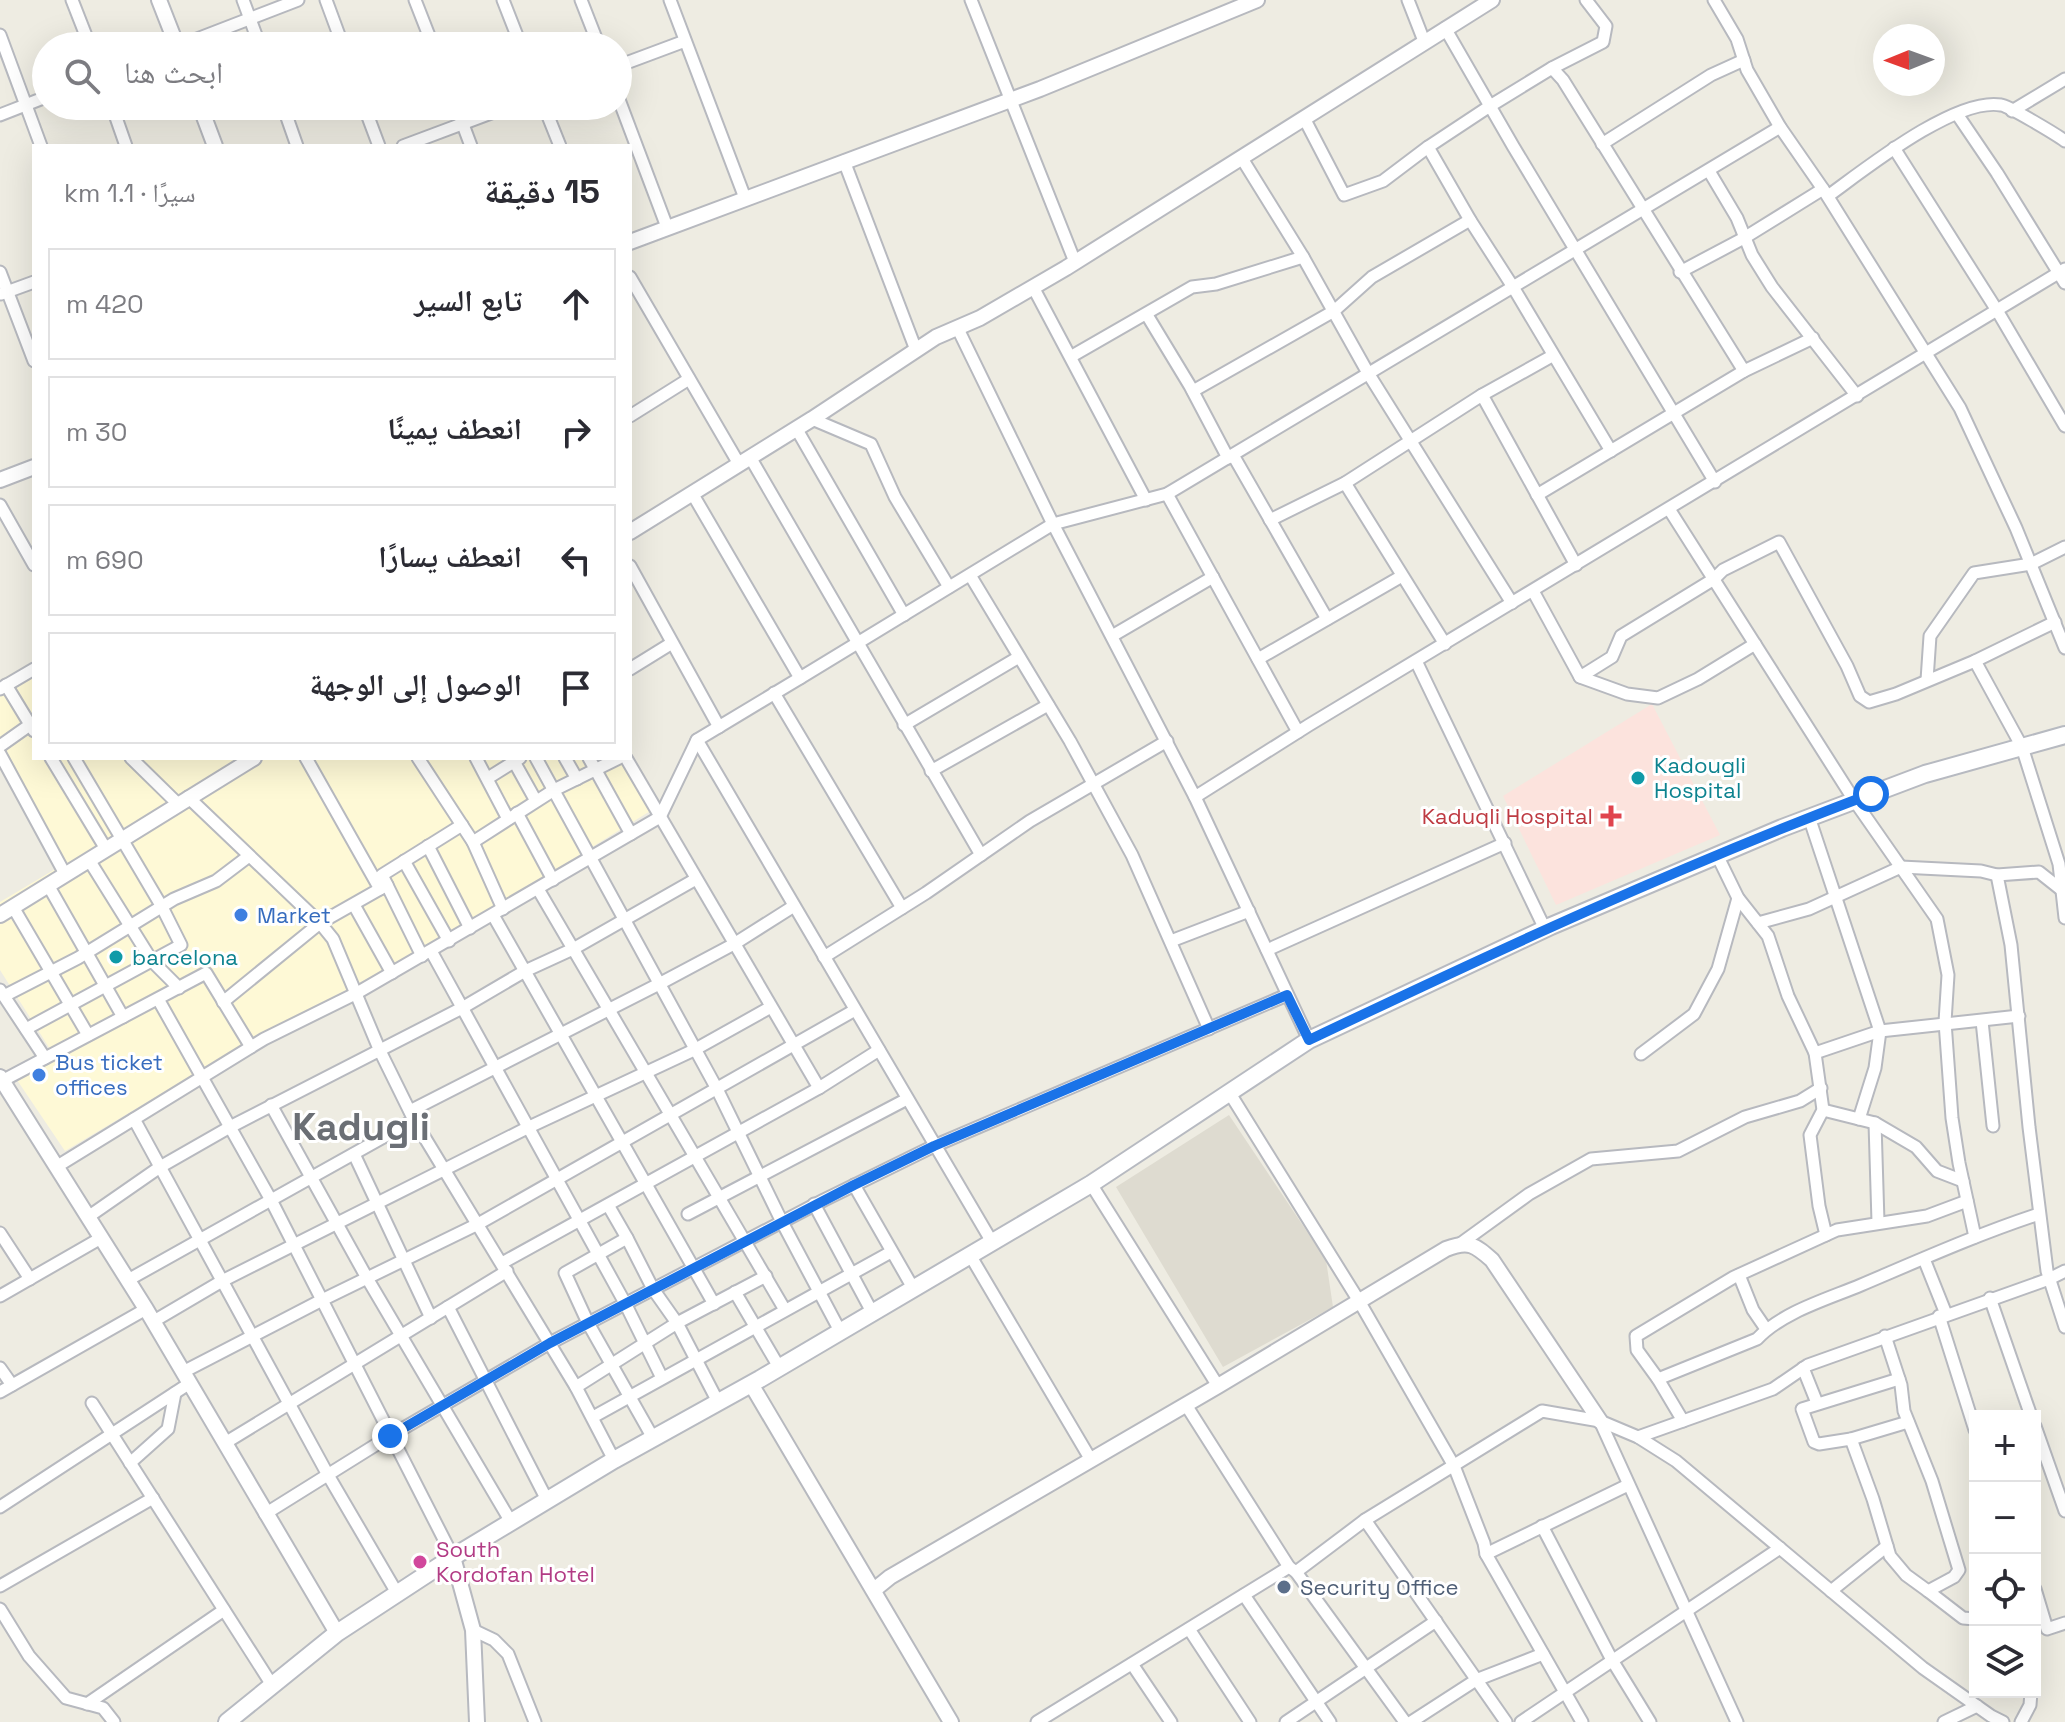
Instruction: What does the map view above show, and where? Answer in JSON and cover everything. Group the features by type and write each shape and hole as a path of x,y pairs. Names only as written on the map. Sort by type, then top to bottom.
{"main road":[{"path":"227,1722 337,1633 453,1557 614,1460 751,1384 1091,1184 1309,1040 1545,929 1809,817 1925,774 2065,735"}],"street":[{"path":"72,0 85,32"},
{"path":"159,0 172,32"},
{"path":"243,0 255,32"},
{"path":"215,32 298,0"},
{"path":"326,0 338,32"},
{"path":"415,0 428,32"},
{"path":"503,0 516,32"},
{"path":"581,0 594,32"},
{"path":"670,0 745,198"},
{"path":"971,0 1075,262"},
{"path":"632,241 1011,100 1257,0"},
{"path":"1408,0 1424,41"},
{"path":"632,531 916,350 980,318 1075,262 1492,0"},
{"path":"1304,118 1344,195 1383,181 1490,106 1552,68 1603,42 1606,26 1586,0"},
{"path":"1714,0 1737,39 1744,60 1780,127 1960,408 2031,564 2065,648"},
{"path":"1445,28 1715,482"},
{"path":"0,35 40,144"},
{"path":"632,61 685,41"},
{"path":"1602,144 1711,75 1744,60"},
{"path":"1552,68 1563,80 1744,371"},
{"path":"2012,111 2065,79"},
{"path":"0,115 32,102"},
{"path":"1680,272 1825,193 1894,148 1966,108 2002,104 2065,141"},
{"path":"1195,797 1512,603 2063,275 1957,114"},
{"path":"117,120 125,144"},
{"path":"205,120 214,144"},
{"path":"288,120 296,144"},
{"path":"369,120 378,144"},
{"path":"461,120 470,144"},
{"path":"409,144 475,120"},
{"path":"550,120 559,144"},
{"path":"627,120 667,227"},
{"path":"56,1167 251,1047 357,993 660,817 697,740 1053,524 1167,494 1780,127"},
{"path":"1428,147 1611,451"},
{"path":"1894,148 1998,312 2065,426"},
{"path":"1241,157 1303,257 1368,373 1512,603"},
{"path":"844,161 916,350"},
{"path":"1709,171 1772,287 1857,396"},
{"path":"1193,391 1334,311 1372,277 1470,220"},
{"path":"1072,356 1192,287 1216,284 1303,257"},
{"path":"0,272 4,293 32,356"},
{"path":"632,280 689,379 744,461 856,644 981,855"},
{"path":"4,293 32,283"},
{"path":"1033,287 1146,500"},
{"path":"1147,315 1327,619"},
{"path":"957,327 1053,524 1195,797 1309,1040"},
{"path":"1537,495 1744,371 1813,338"},
{"path":"1270,520 1345,483 1482,395 1552,356"},
{"path":"632,415 689,379"},
{"path":"1482,395 1576,565"},
{"path":"812,419 871,444 895,497 949,587"},
{"path":"796,428 904,615"},
{"path":"0,480 32,468"},
{"path":"1345,483 1445,644"},
{"path":"692,493 800,678"},
{"path":"1167,494 1298,732"},
{"path":"0,505 32,561"},
{"path":"1669,509 1854,800 1937,919 1948,975 1945,1022 1952,1118 1975,1237"},
{"path":"1580,677 1612,657 1621,636 1714,579 1723,570 1779,542 1847,666 1860,696 1869,702 2059,628"},
{"path":"1927,680 1930,636 1974,573 2031,564 2065,547"},
{"path":"632,570 719,727"},
{"path":"970,575 1048,705 1132,855 1209,1029"},
{"path":"1258,659 1402,576"},
{"path":"1112,636 1213,577"},
{"path":"1533,591 1580,677 1627,694 1658,698 1698,679 1755,644"},
{"path":"632,668 672,643"},
{"path":"904,725 1019,657"},
{"path":"1416,661 1545,929"},
{"path":"1975,661 2022,747 2059,864 2065,918"},
{"path":"32,670 3,687 32,724"},
{"path":"774,693 902,908"},
{"path":"931,771 1048,705"},
{"path":"0,746 32,726"},
{"path":"697,740 992,1242"},
{"path":"824,957 1030,821 1167,741"},
{"path":"0,754 65,874"},
{"path":"52,760 106,849"},
{"path":"26,1029 181,945 75,760"},
{"path":"136,760 249,856 333,939 380,1051 412,1116 576,1387 614,1460"},
{"path":"88,1035 50,973 6,911 247,760"},
{"path":"307,760 462,1008 625,1303 662,1378"},
{"path":"419,760 473,842 498,912 525,971 714,1304"},
{"path":"477,760 553,880"},
{"path":"488,778 515,760"},
{"path":"516,760 536,801"},
{"path":"537,760 717,1089 840,1331"},
{"path":"566,760 577,779"},
{"path":"590,760 631,834"},
{"path":"473,842 554,790 615,760"},
{"path":"627,760 819,1088"},
{"path":"1809,817 1880,1031 1875,1068 1859,1119"},
{"path":"384,887 382,875 462,825"},
{"path":"1267,950 1505,843"},
{"path":"428,846 470,928"},
{"path":"1717,855 1738,898 1768,936 1788,996 1815,1053 1823,1110 1810,1135 1826,1235"},
{"path":"45,1058 2,993 87,953 162,907 216,881 249,856"},
{"path":"89,860 152,961 179,988"},
{"path":"404,861 449,941"},
{"path":"1758,923 1809,909 1901,867 1981,871 1997,875 2039,872 2064,891"},
{"path":"1997,875 2011,945 2039,1214 2049,1279 2065,1327"},
{"path":"88,1217 160,1167 230,1127 462,1008 525,971 573,949 696,879"},
{"path":"48,885 123,1017"},
{"path":"223,1002 320,923 384,887"},
{"path":"538,889 785,1310"},
{"path":"1641,1054 1694,1014 1718,969 1738,898"},
{"path":"354,905 392,973"},
{"path":"128,1280 354,1154 412,1116 495,1069 734,944 794,906"},
{"path":"1171,941 1249,911"},
{"path":"251,1047 206,973 1,1080 150,1315 337,1633"},
{"path":"265,1514 390,1436 550,1343 814,1204 934,1146 1287,995"},
{"path":"158,999 271,1200 453,1557 473,1630 477,1722"},
{"path":"0,1392 527,1128 694,1050 771,1007"},
{"path":"0,1507 175,1393 187,1377 252,1336 478,1224 855,1010"},
{"path":"1815,1053 1880,1031 2019,1016"},
{"path":"1982,1021 1993,1126"},
{"path":"225,1443 431,1318 504,1267 579,1221 819,1088 879,1050"},
{"path":"874,1590 890,1577 1460,1244 1529,1194 1591,1159 1678,1151 1745,1117 1800,1101 1821,1088"},
{"path":"1229,1092 1359,1301 1454,1466 1486,1554 1582,1722"},
{"path":"688,1214 907,1099"},
{"path":"271,1105 367,1278 511,1522"},
{"path":"1823,1110 1875,1123 1916,1147 1937,1171 1963,1181"},
{"path":"134,1119 328,1475 397,1593"},
{"path":"1875,1123 1878,1222"},
{"path":"354,1154 431,1318"},
{"path":"1091,1184 1218,1386"},
{"path":"854,1185 913,1288"},
{"path":"1683,1421 1637,1350 1636,1336 1739,1275 1837,1230 1927,1216 1967,1201"},
{"path":"814,1204 872,1312"},
{"path":"608,1205 653,1289 677,1323 718,1402"},
{"path":"1658,1379 1757,1339 1766,1329 1805,1309 1975,1237 2039,1214"},
{"path":"0,1233 30,1279"},
{"path":"0,1296 101,1238"},
{"path":"627,1238 565,1273 588,1323 653,1438"},
{"path":"1460,1244 1476,1246 1492,1260 1600,1421 1737,1722"},
{"path":"593,1417 891,1252"},
{"path":"970,1255 1091,1460"},
{"path":"1924,1259 1969,1410"},
{"path":"1638,1437 1773,1389 1803,1368 1885,1336 2065,1271"},
{"path":"1739,1275 1753,1310 1766,1329"},
{"path":"576,1387 677,1323 766,1276"},
{"path":"735,1292 779,1367"},
{"path":"1990,1298 2029,1410"},
{"path":"448,1307 547,1500"},
{"path":"1885,1336 1899,1379 1904,1411 1932,1481 1959,1570 1954,1577 1928,1591"},
{"path":"0,1368 12,1385"},
{"path":"1803,1368 1817,1403"},
{"path":"1899,1379 1802,1409 1814,1442 1819,1444 1851,1439 1908,1422"},
{"path":"751,1384 951,1722"},
{"path":"130,1463 168,1429 175,1393"},
{"path":"92,1403 272,1685"},
{"path":"1186,1405 1293,1569 1405,1722"},
{"path":"1037,1722 1244,1595 1293,1569 1365,1520 1542,1411 1600,1421 1638,1437 1676,1461 1923,1668 2003,1722"},
{"path":"1851,1439 1890,1556 1906,1575 1963,1618 1969,1618"},
{"path":"2041,1443 2065,1511"},
{"path":"1486,1554 1628,1485"},
{"path":"0,1586 153,1498"},
{"path":"1365,1520 1506,1722"},
{"path":"1542,1526 1612,1660 1650,1722"},
{"path":"1831,1591 1887,1546"},
{"path":"1521,1722 1780,1548"},
{"path":"1244,1595 1330,1722"},
{"path":"0,1609 29,1656 66,1698 103,1708 114,1722"},
{"path":"2041,1609 2047,1629 2065,1623"},
{"path":"87,1704 224,1610"},
{"path":"1286,1722 1436,1621"},
{"path":"1189,1629 1250,1722"},
{"path":"473,1630 494,1640 508,1654 535,1722"},
{"path":"1411,1722 1476,1680 1543,1654"},
{"path":"1132,1664 1171,1722"},
{"path":"2021,1722 2031,1698"},
{"path":"1944,1722 1977,1706"}],"shaded area":[{"name":"Market","path":"32,662 32,760 632,760 632,756 660,805 461,928 273,1027 65,1151 17,1080 55,1057 0,970 0,902 57,868 0,764 0,680"},
{"name":"Kaduqli Hospital","path":"1652,704 1720,835 1556,905 1503,796"},
{"path":"1229,1115 1326,1260 1333,1307 1223,1367 1116,1187"}],"place":[{"name":"Kadougli Hospital","path":"1638,778"},
{"name":"Kaduqli Hospital","path":"1611,816"},
{"name":"Market","path":"241,915"},
{"name":"barcelona","path":"116,957"},
{"name":"Bus ticket offices","path":"39,1075"},
{"name":"South Kordofan Hotel","path":"420,1562"},
{"name":"Security Office","path":"1284,1587"}],"district":[{"name":"Kadugli","path":"361,1127"}],"route":[{"path":"390,1436 550,1343 934,1146 1287,995 1309,1040 1551,926 1782,828 1871,794"}]}
